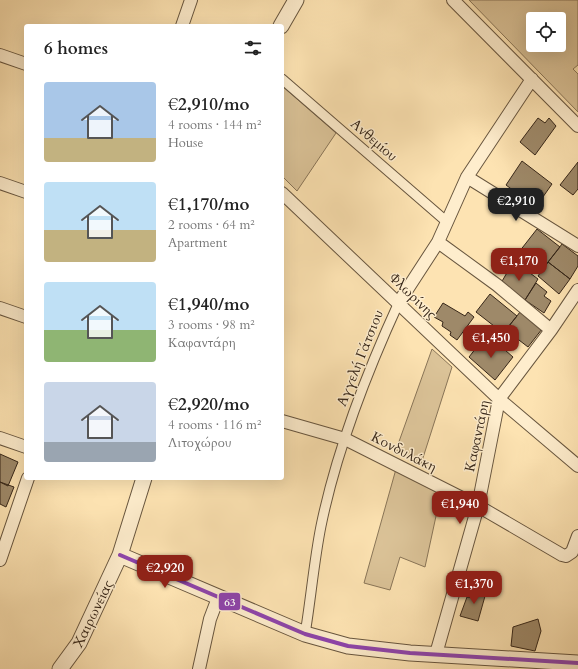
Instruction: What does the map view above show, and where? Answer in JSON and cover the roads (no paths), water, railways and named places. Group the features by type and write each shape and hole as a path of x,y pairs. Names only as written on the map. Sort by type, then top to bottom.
{"street":[{"path":"183,24 191,0"},
{"path":"282,24 296,0"},
{"path":"453,0 578,126"},
{"path":"0,55 24,63"},
{"name":"Αγγελή Γάτσιου","path":"305,634 321,525 345,439 372,359 398,302 438,242 467,177 532,79"},
{"name":"Ανθεμίου","path":"284,81 447,222"},
{"path":"467,177 578,246"},
{"path":"0,183 24,191"},
{"name":"Φλωρίνης","path":"284,195 499,399 578,466"},
{"path":"438,242 497,285 551,330"},
{"name":"Καφαντάρη","path":"436,654 478,506 499,399 551,330 578,290"},
{"path":"0,308 24,316"},
{"name":"Κονδυλάκη","path":"284,422 345,439 478,506 562,555 569,555 575,549 578,536"},
{"path":"0,438 24,446"},
{"path":"0,560 27,480"},
{"name":"Χαιρωνείας","path":"60,669 79,643 120,556 143,480"},
{"path":"120,556 305,634 348,646 576,665"},
{"path":"199,669 210,619 218,598"}]}
